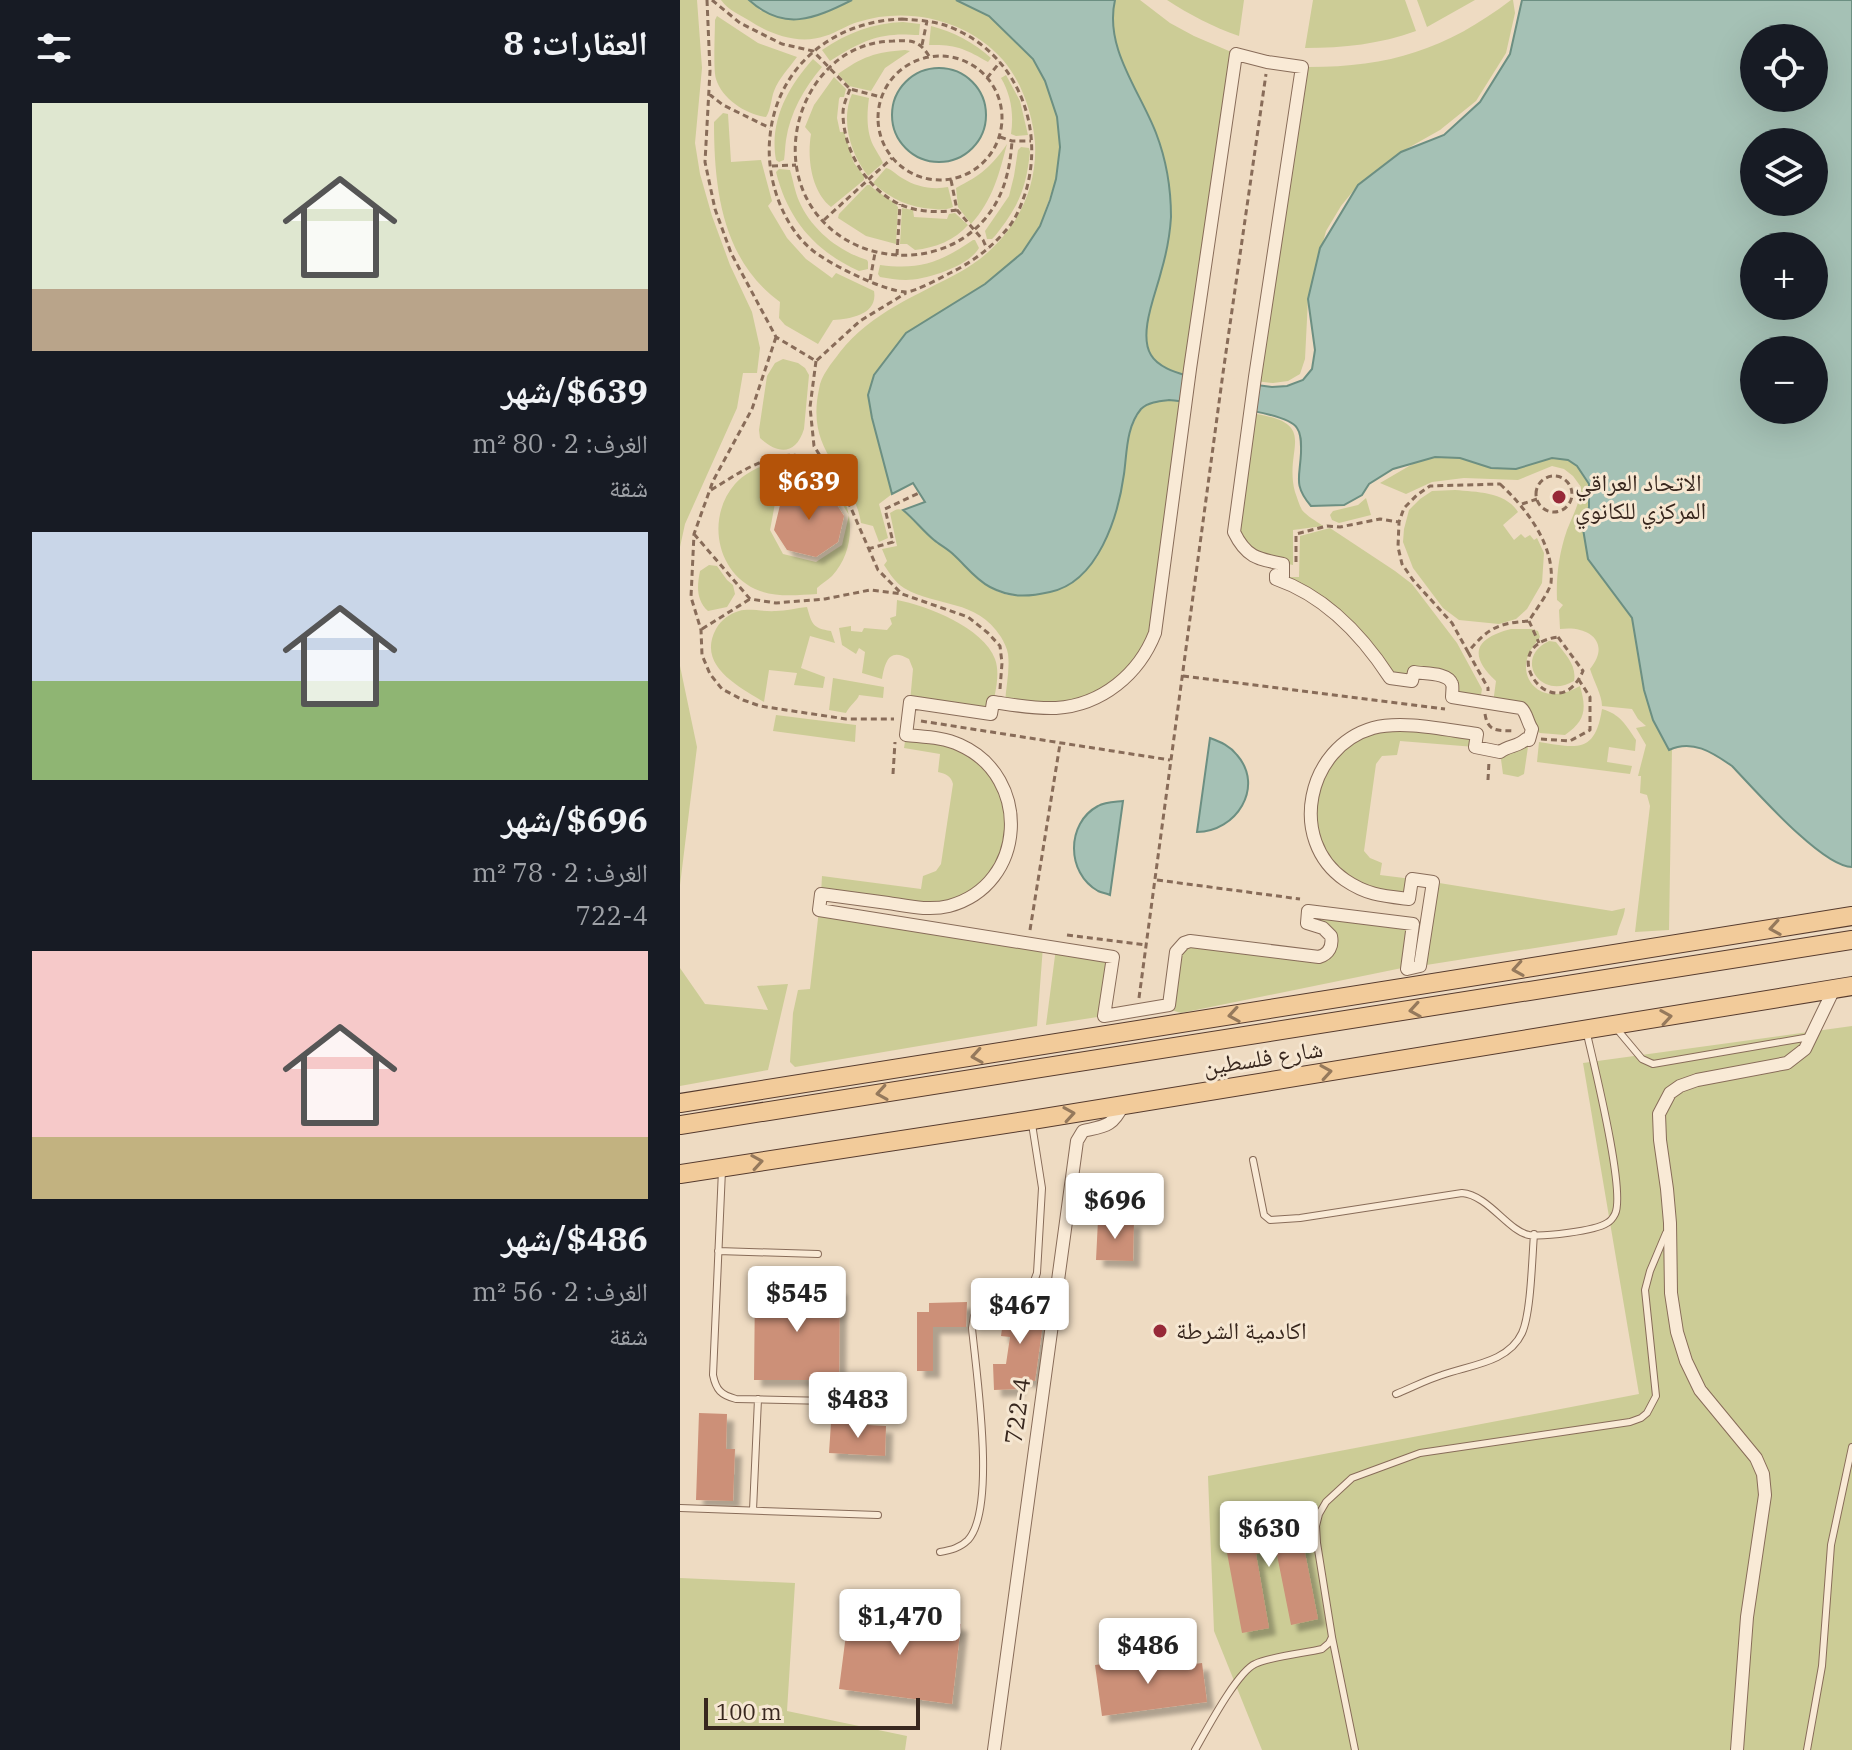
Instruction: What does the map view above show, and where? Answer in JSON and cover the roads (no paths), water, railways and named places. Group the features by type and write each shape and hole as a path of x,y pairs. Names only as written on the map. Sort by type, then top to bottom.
{"main road":[{"path":"680,1103 1852,916"},
{"name":"شارع فلسطين","path":"680,1125 1852,940"},
{"name":"شارع فلسطين","path":"680,1174 1032,1120 1843,987"},
{"path":"1153,1028 1193,1045"},
{"path":"1082,1062 1117,1033"}],"street":[{"path":"1236,54 1302,67 1234,532 1251,555 1283,564 1283,577 1276,575 1276,579 1331,610 1360,636 1390,678 1412,681 1414,672 1443,676 1453,685 1452,697 1521,708 1532,729 1529,740 1500,752 1475,747 1477,734 1397,725 1375,727 1344,743 1333,753 1315,783 1311,805 1315,841 1328,864 1346,881 1372,895 1409,899 1412,879 1433,882 1420,966 1407,969 1413,924 1308,911 1307,923 1323,928 1331,936 1331,946 1324,955 1319,957 1190,941 1176,952 1169,1005 1138,1010 1104,1016 1113,957 819,910 821,894 925,909 948,906 979,890 995,873 1007,852 1010,808 1002,783 979,756 960,745 938,738 906,735 910,702 991,714 993,702 1059,708 1090,701 1113,688 1148,651 1155,633 1236,54"},
{"path":"1737,1750 1747,1617 1765,1495 1763,1474 1756,1458 1700,1390 1677,1332 1671,1293 1670,1223 1659,1114 1670,1093 1680,1086 1787,1063 1805,1049 1843,987"},
{"name":"722-4","path":"994,1750 1077,1141 1083,1131 1116,1119 1123,1105"}],"lane":[{"path":"1614,1026 1642,1059 1653,1064 1810,1037"},
{"path":"1253,1160 1264,1215 1270,1220 1462,1193 1474,1195 1526,1234 1574,1232 1603,1225 1613,1218 1618,1207 1616,1170 1587,1030"},
{"path":"940,1552 955,1549 970,1538 979,1520 984,1451 972,1328 974,1316 987,1302 1018,1299 1033,1286 1037,1273 1042,1188 1032,1120"},
{"path":"722,1167 713,1375 716,1388 724,1396 736,1399 829,1401"},
{"path":"1355,1750 1317,1543 1316,1526 1326,1502 1352,1478 1420,1453 1641,1418 1656,1396 1645,1290 1670,1223"},
{"path":"1396,1394 1440,1375 1478,1366 1505,1353 1518,1339 1524,1330 1534,1234"},
{"path":"718,1251 818,1254"},
{"path":"753,1510 758,1399"},
{"path":"1807,1750 1822,1666 1831,1545 1852,1447"},
{"path":"680,1508 878,1515"},
{"path":"1195,1750 1246,1671 1255,1663 1322,1649 1332,1637"}],"place":[{"name":"الاتحاد العراقي المركزي للكانوي","path":"1559,497"},
{"name":"اكادمية الشرطة","path":"1160,1331"}]}
